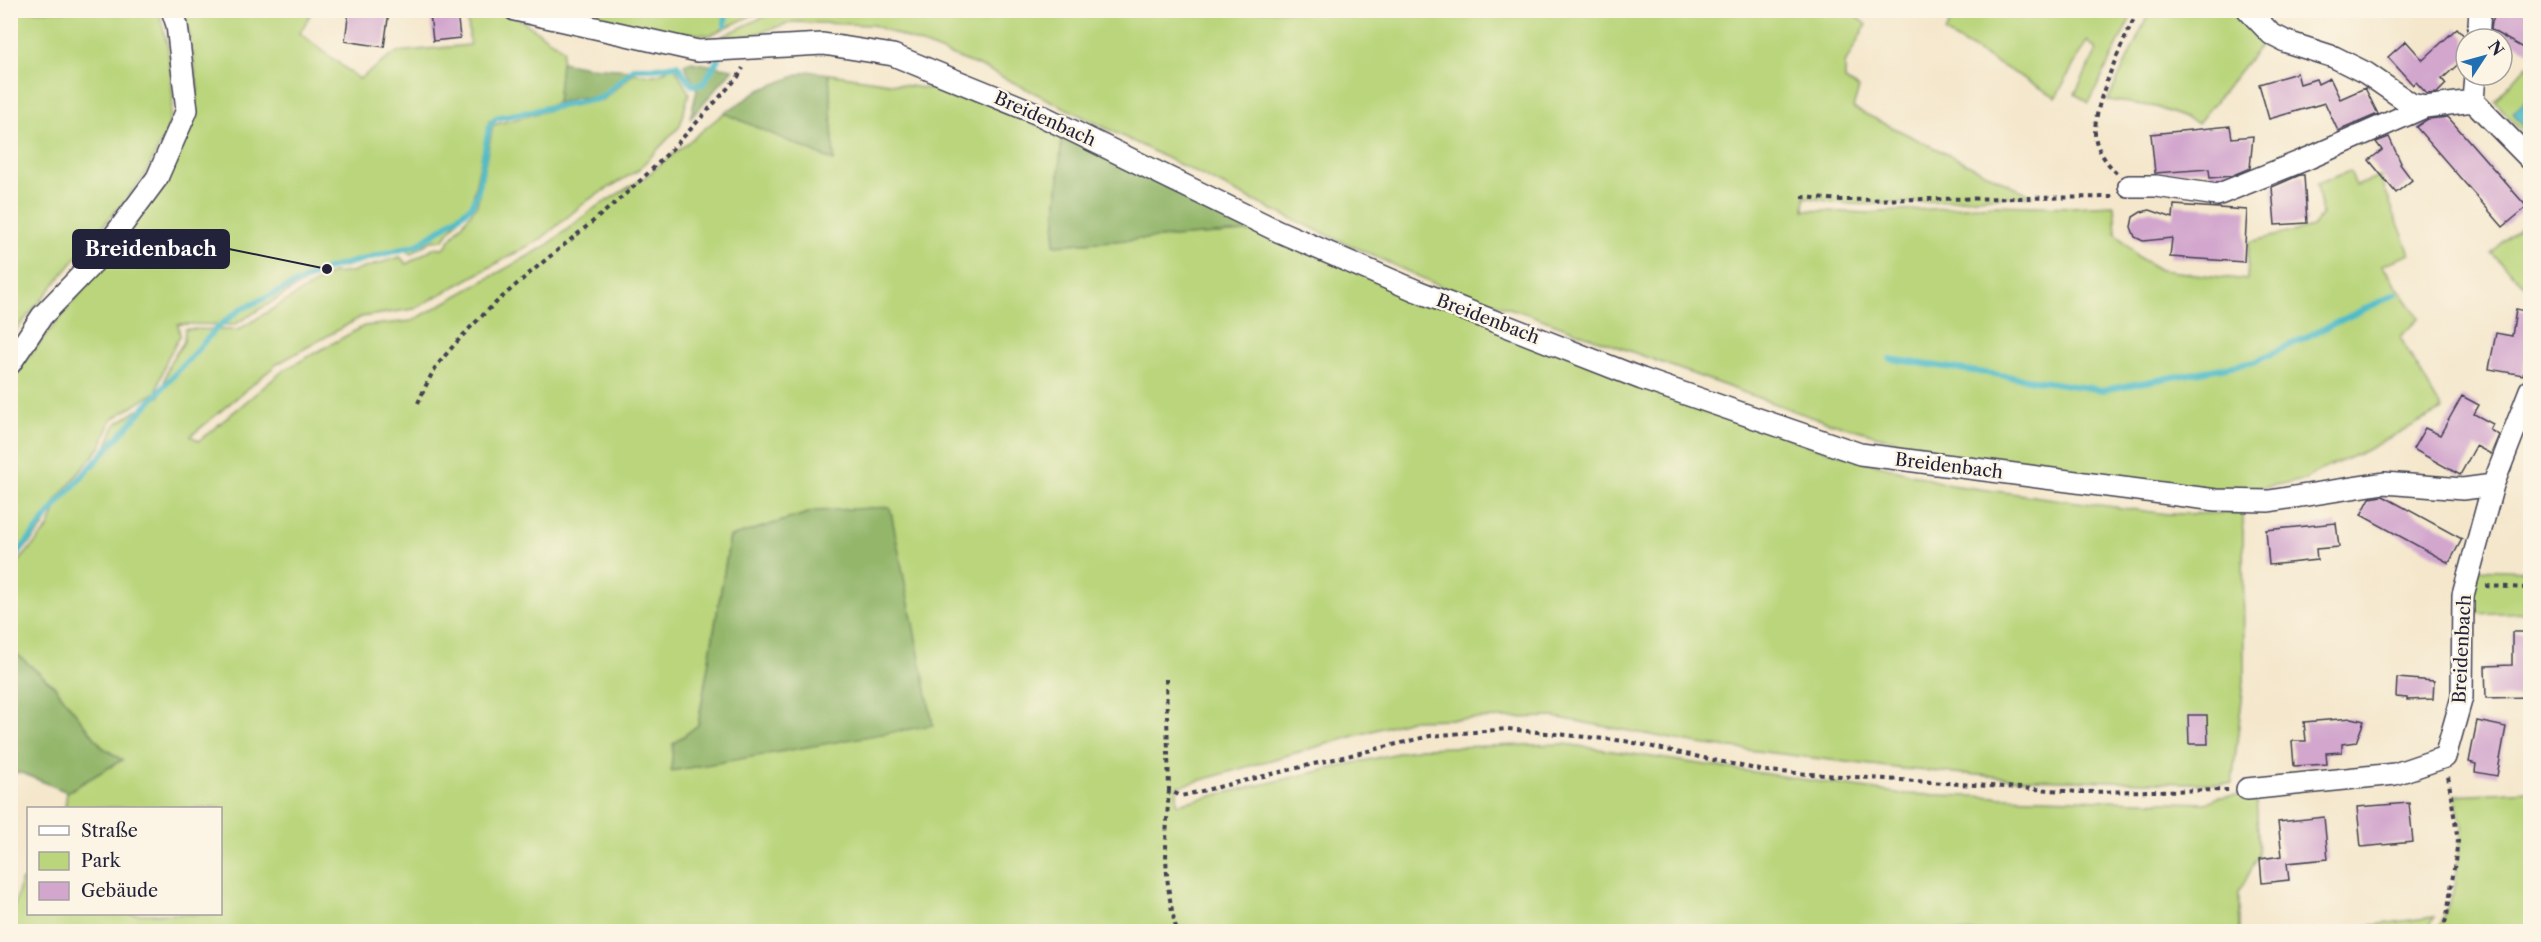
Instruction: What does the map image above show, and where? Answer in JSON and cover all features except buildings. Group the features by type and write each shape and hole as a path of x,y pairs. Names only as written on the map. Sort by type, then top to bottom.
{"street":[{"path":"10,364 42,316 96,259 157,178 187,110 177,25 172,10"},
{"name":"Breidenbach","path":"515,10 698,51 823,44 893,55 1038,114 1278,231 1417,291 1641,379 1860,454 2216,500 2269,501 2384,483 2463,489 2493,485"},
{"path":"2248,10 2271,33 2287,42 2334,57 2366,73 2411,104 2425,107"},
{"path":"2479,27 2481,10"},
{"path":"2475,87 2474,101 2530,159"},
{"path":"2129,186 2156,186 2217,195 2425,107 2474,101"},
{"name":"Breidenbach","path":"2445,757 2462,697 2463,595 2493,485 2530,390"},
{"path":"2247,789 2395,774 2445,757"}],"path":[{"path":"1802,197 1842,200 2111,198 2129,186 2106,163 2095,135 2102,94 2138,10"},
{"path":"418,403 438,364 484,315 553,253 631,189 738,77 755,47"},
{"path":"2466,584 2530,588"},
{"path":"1166,679 1169,790 1165,857 1168,898 1177,932"},
{"path":"1169,790 1181,796 1430,736 1507,729 1625,741 1765,771 2080,792 2247,789"},
{"path":"2442,932 2447,916 2458,841 2445,757"}],"green space":[{"path":"778,10 1855,11 1853,14 1866,25 1845,64 1845,80 1859,88 1853,108 2033,196 1878,204 1843,203 1805,197 1804,210 1867,213 1994,205 2071,207 2114,205 2116,233 2138,257 2160,270 2247,280 2249,242 2312,227 2322,214 2317,184 2350,171 2356,186 2380,177 2410,254 2382,265 2419,318 2400,337 2442,410 2365,451 2314,473 2305,480 2246,490 2156,487 1953,457 1811,417 1525,313 1442,287 1268,208 984,68 873,25 793,22 748,36 721,37"},
{"path":"11,11 159,11 168,48 173,98 168,129 143,178 11,336"},
{"path":"183,11 312,11 300,33 359,79 397,52 470,45 467,11 496,11 515,16 563,49 557,103 489,121 472,202 443,240 431,241 411,254 405,249 367,257 343,268 331,266 234,325 178,324 180,336 167,359 156,392 112,419 101,446 56,501 44,526 11,565 11,379 115,249 155,194 190,130 198,89 191,40"},
{"path":"580,11 761,11 710,35 663,31 584,18"},
{"path":"1934,11 2096,11 2104,16 2107,11 2134,11 2089,103 2075,94 2097,50 2087,41 2056,97 1945,33 1951,20"},
{"path":"2150,11 2242,11 2267,37 2198,123 2156,107 2108,100"},
{"path":"561,62 587,67 630,70 601,97 576,98 557,103"},
{"path":"691,62 733,69 690,119 697,90 684,64"},
{"path":"673,64 689,93 680,126 637,171 588,200 541,239 414,309 361,317 277,364 191,436 199,441 284,370 364,326 412,321 546,246 593,209 644,178 724,113 834,160 829,74 969,95 1062,136 1054,245 1260,231 1802,443 1950,485 2167,514 2243,513 2244,682 2232,784 2027,779 1904,769 1699,744 1554,717 1410,720 1177,787 1177,804 1420,748 1565,744 1902,794 2206,803 2218,797 2256,794 2259,855 2239,892 2239,932 11,931 11,917 22,880 27,882 27,915 222,915 222,807 65,807 67,792 122,760 102,747 55,687 11,649 10,572 48,528 58,503 106,447 116,424 160,396 170,362 184,342 185,329 238,330 332,273 356,271 400,257 407,264 433,248 444,248 477,205 493,125 550,110 603,100 634,73 655,75 664,72","holes":["815,511 932,725 899,730 674,744 698,725 730,537"]},
{"path":"2527,65 2530,70 2530,141 2495,101 2507,87 2514,87 2514,80"},
{"path":"808,71 829,74 834,161 724,113 760,90"},
{"path":"1062,136 1260,231 1054,245"},
{"path":"2530,217 2530,291 2491,253"},
{"path":"890,507 933,725 671,771 673,744 698,725 730,537 815,511"},
{"path":"2473,569 2530,571 2530,612 2469,614"},
{"path":"11,649 55,687 102,747 122,760 67,792 22,773 11,772"},
{"path":"2530,791 2530,931 2438,931 2455,887 2462,826 2454,795"},
{"path":"2434,917 2428,931 2336,930"}],"water":[{"path":"2530,97 2530,135 2513,113"}],"waterway":[{"name":"Breidenbach","path":"725,25 726,10"},
{"name":"Breidenbach","path":"10,563 58,503 216,329 239,310 327,269 417,245 472,206 478,191 489,127 496,118 601,98 635,68 677,65 692,85 703,84 718,59"},
{"path":"1890,359 2103,390 2254,362 2396,294"}],"place":[{"name":"Breidenbach","path":"327,269"}]}
